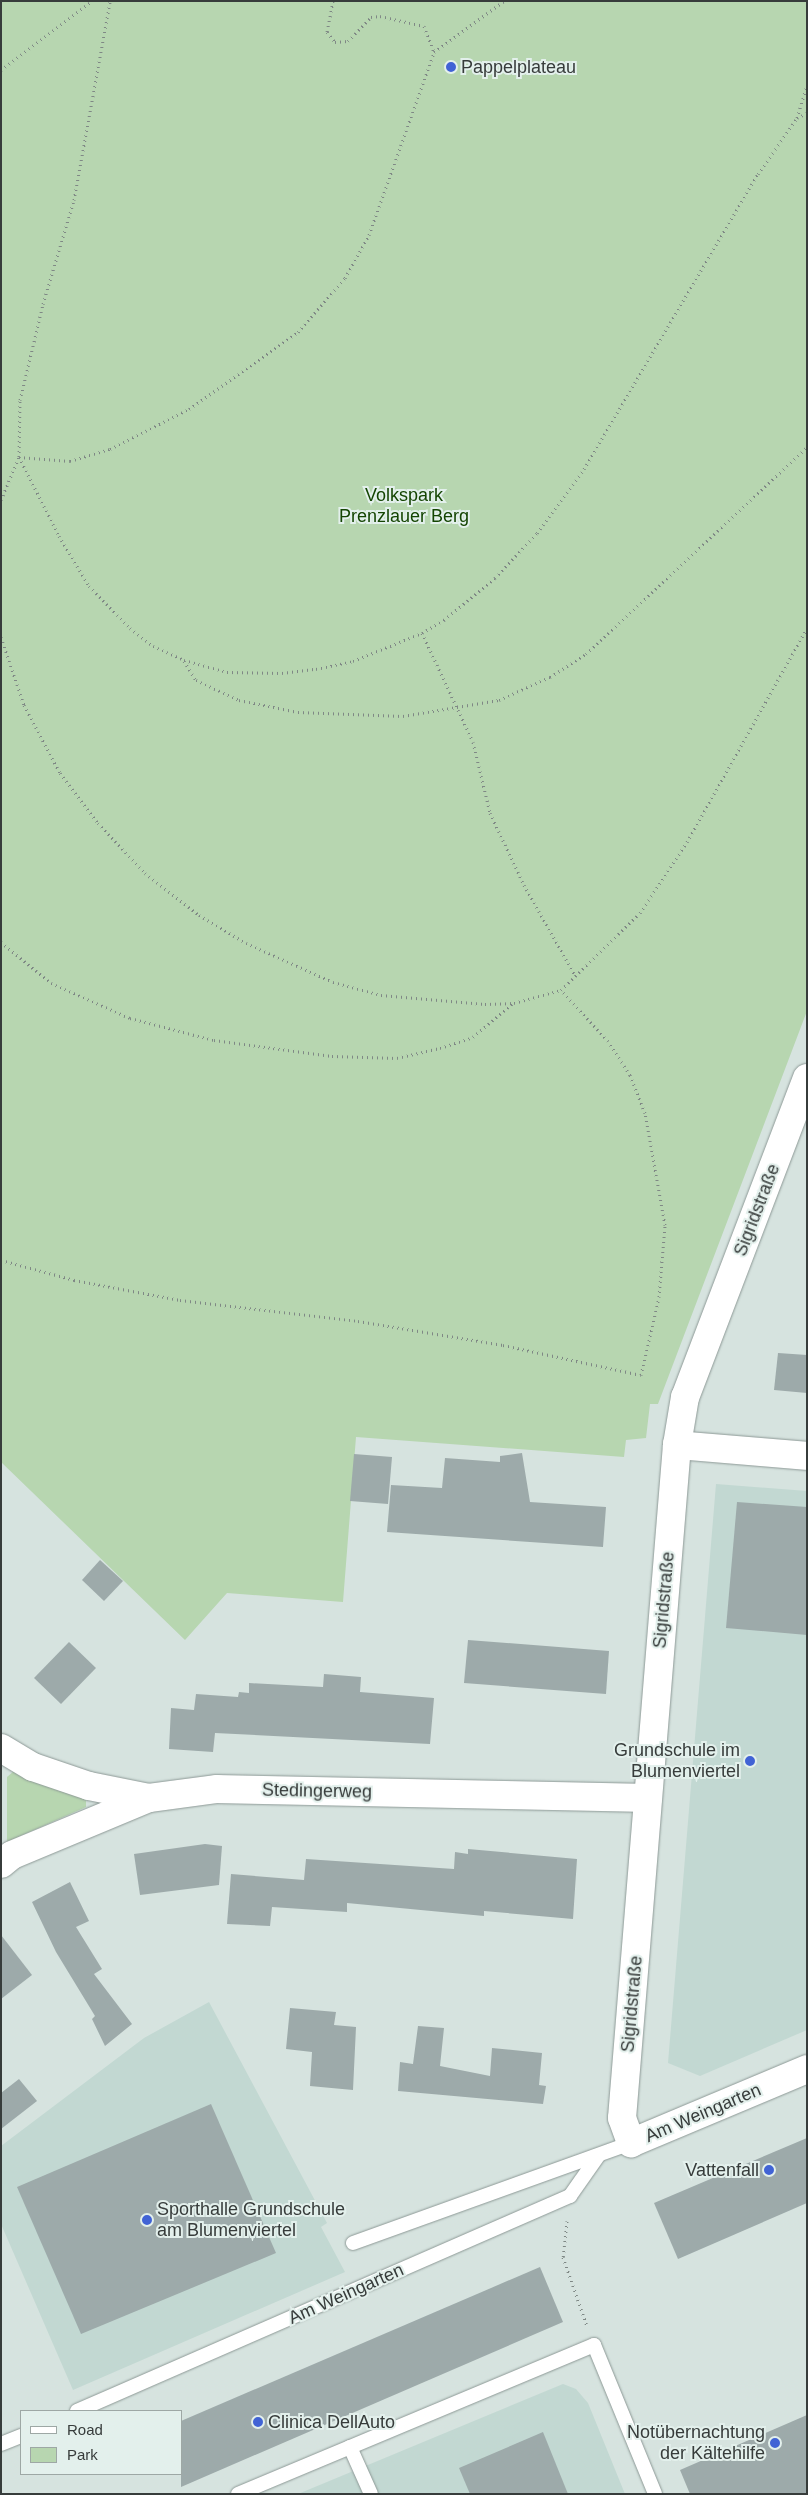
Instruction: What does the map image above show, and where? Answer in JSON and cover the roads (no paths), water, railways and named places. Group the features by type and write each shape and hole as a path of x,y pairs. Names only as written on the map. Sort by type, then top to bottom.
{"street":[{"name":"Sigridstraße","path":"631,2143 622,2118 677,1445 685,1397 807,1078"},
{"path":"677,1445 807,1456"},
{"path":"1,1748 33,1767 89,1786 149,1798"},
{"name":"Stedingerweg","path":"1,1864 12,1855 149,1798 217,1789 648,1798"},
{"name":"Am Weingarten","path":"631,2143 807,2069"}],"lane":[{"name":"Am Weingarten","path":"353,2243 631,2143"},
{"name":"Am Weingarten","path":"79,2410 570,2196 598,2156"},
{"path":"238,2494 594,2345 656,2494"},
{"path":"1,2444 20,2436"},
{"path":"350,2447 370,2494"}],"place":[{"name":"Pappelplateau","path":"451,67"},
{"name":"Grundschule im Blumenviertel","path":"750,1761"},
{"name":"Vattenfall","path":"769,2170"},
{"name":"Sporthalle Grundschule am Blumenviertel","path":"147,2220"},
{"name":"Clinica DellAuto","path":"258,2422"},
{"name":"Notübernachtung der Kältehilfe","path":"775,2443"}],"park label":[{"name":"Volkspark Prenzlauer Berg","path":"404,506"}]}
